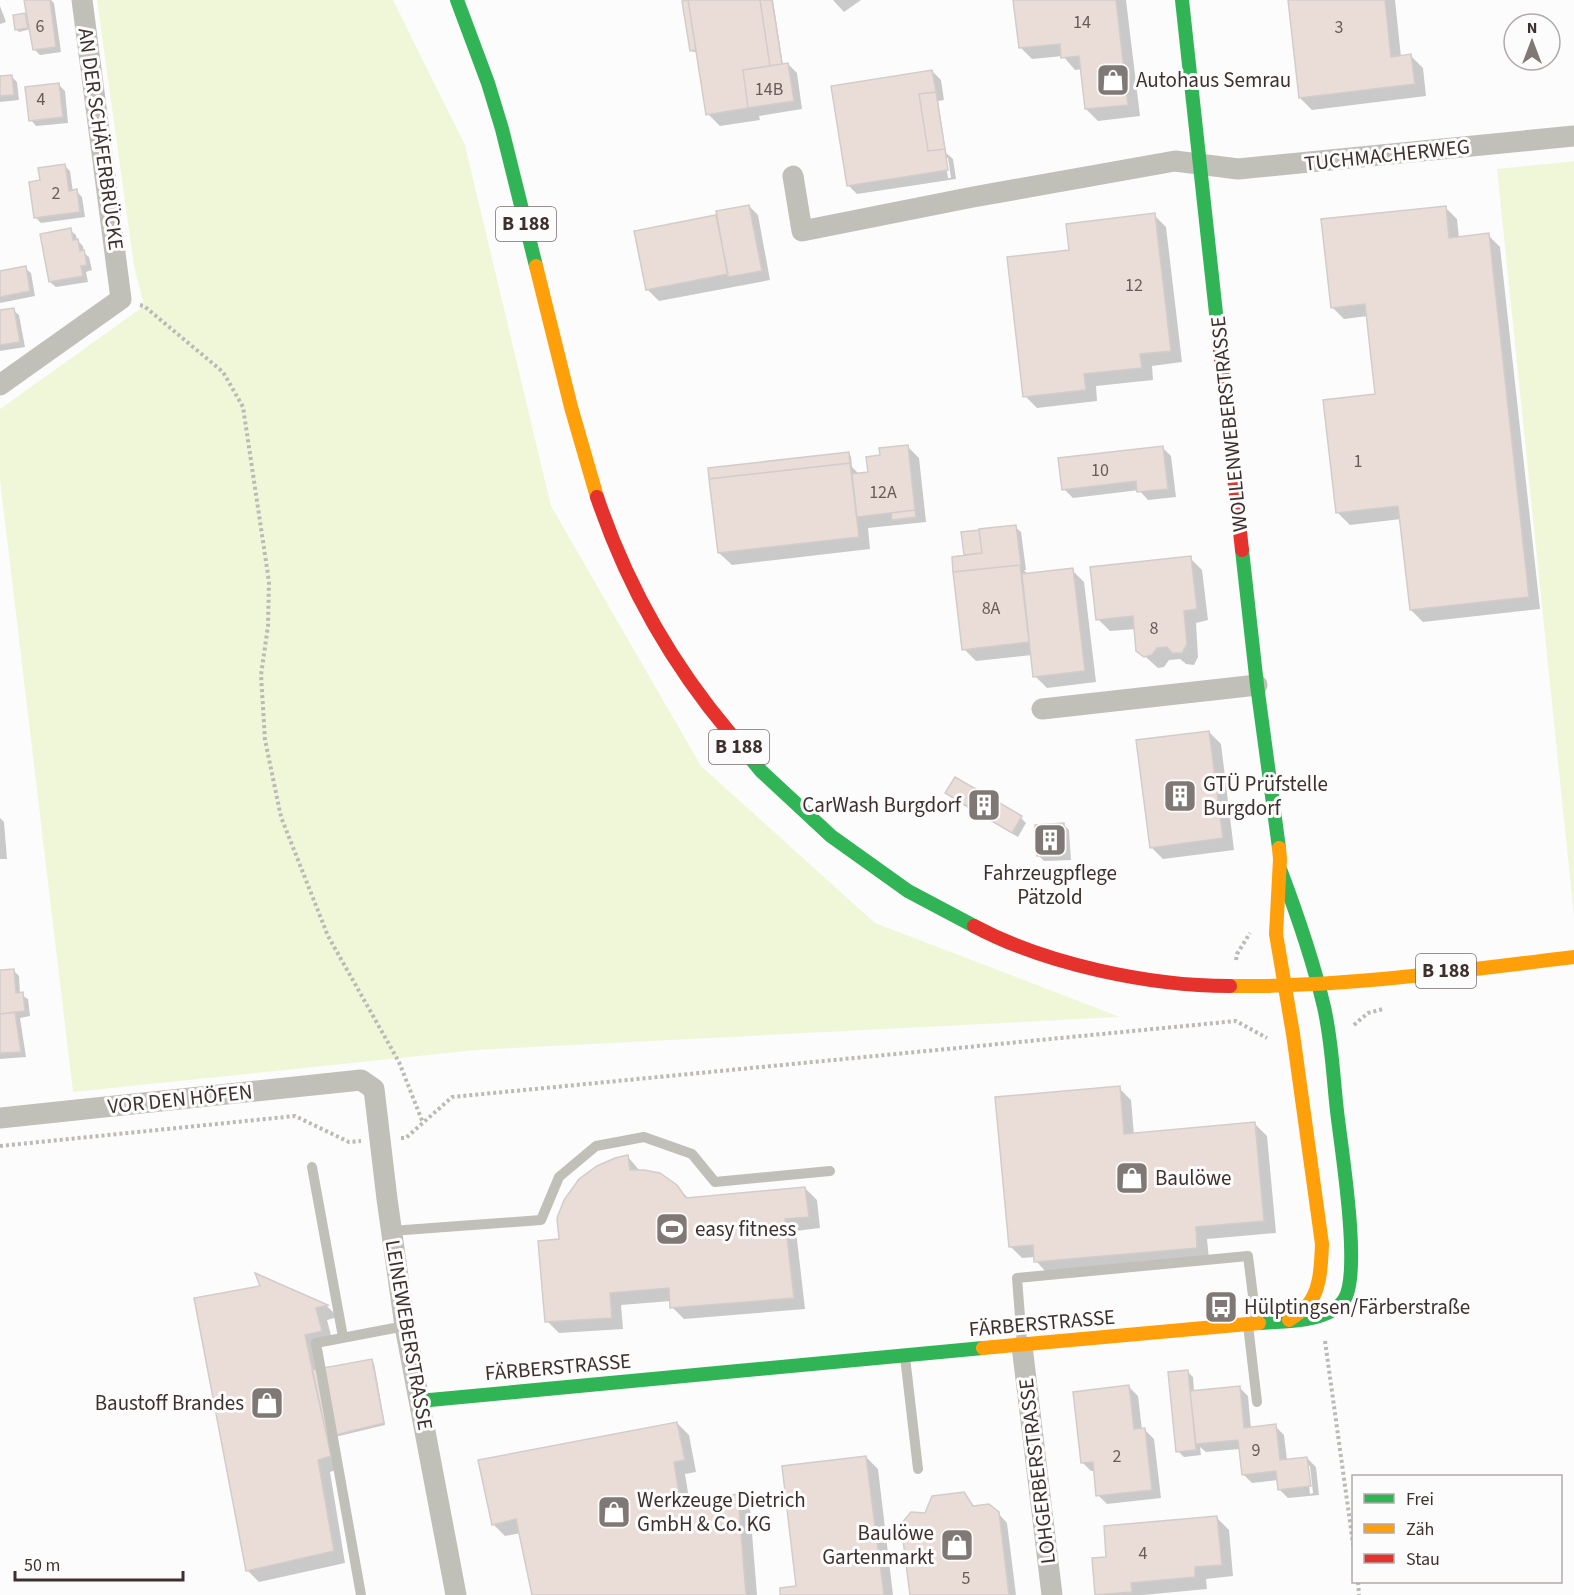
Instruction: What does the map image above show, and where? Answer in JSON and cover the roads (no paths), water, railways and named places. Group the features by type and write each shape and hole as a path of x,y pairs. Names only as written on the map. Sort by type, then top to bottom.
{"street":[{"name":"AN DER SCHÄFERBRÜCKE","path":"0,385 120,299 82,0"},
{"name":"B 188","path":"457,0 488,82 502,129 569,401 611,536 660,637 697,694 724,730 785,796 845,847 900,885 969,924 1041,954 1105,973 1170,983 1284,986 1364,981 1574,957"},
{"name":"WOLLENWEBERSTRASSE","path":"1182,0 1257,685 1280,869 1276,934 1293,1034 1322,1244 1321,1263 1313,1295 1306,1307 1289,1320"},
{"name":"TUCHMACHERWEG","path":"1201,164 1238,169 1574,136"},
{"path":"793,176 802,231 973,197 1175,161 1201,164"},
{"path":"1042,709 1257,685"},
{"name":"WOLLENWEBERSTRASSE","path":"1280,869 1301,923 1317,984"},
{"name":"FÄRBERSTRASSE","path":"419,1401 1252,1324 1321,1316 1336,1310 1347,1297 1352,1265 1347,1194 1329,1031 1317,984"},
{"name":"VOR DEN HÖFEN","path":"0,1118 361,1080"},
{"name":"LEINEWEBERSTRASSE","path":"361,1080 374,1089 405,1326 456,1595"},
{"name":"LOHGERBERSTRASSE","path":"1022,1346 1052,1595"}],"lane":[{"path":"391,1231 542,1220 559,1177 596,1146 644,1137 692,1154 715,1182 830,1171"},
{"path":"312,1167 343,1336"},
{"path":"1022,1346 1017,1278 1248,1256 1257,1402"},
{"path":"361,1595 316,1342 405,1326"},
{"path":"905,1357 918,1469"}],"place":[{"name":"Autohaus Semrau","path":"1113,80"},
{"name":"GTÜ Prüfstelle Burgdorf","path":"1180,796"},
{"name":"CarWash Burgdorf","path":"984,805"},
{"name":"Fahrzeugpflege Pätzold","path":"1050,840"},
{"name":"Baulöwe","path":"1132,1178"},
{"name":"easy fitness","path":"672,1229"},
{"name":"Hülptingsen/Färberstraße","path":"1221,1307"},
{"name":"Baustoff Brandes","path":"267,1403"},
{"name":"Werkzeuge Dietrich GmbH & Co. KG","path":"614,1512"},
{"name":"Baulöwe Gartenmarkt","path":"957,1545"}]}
